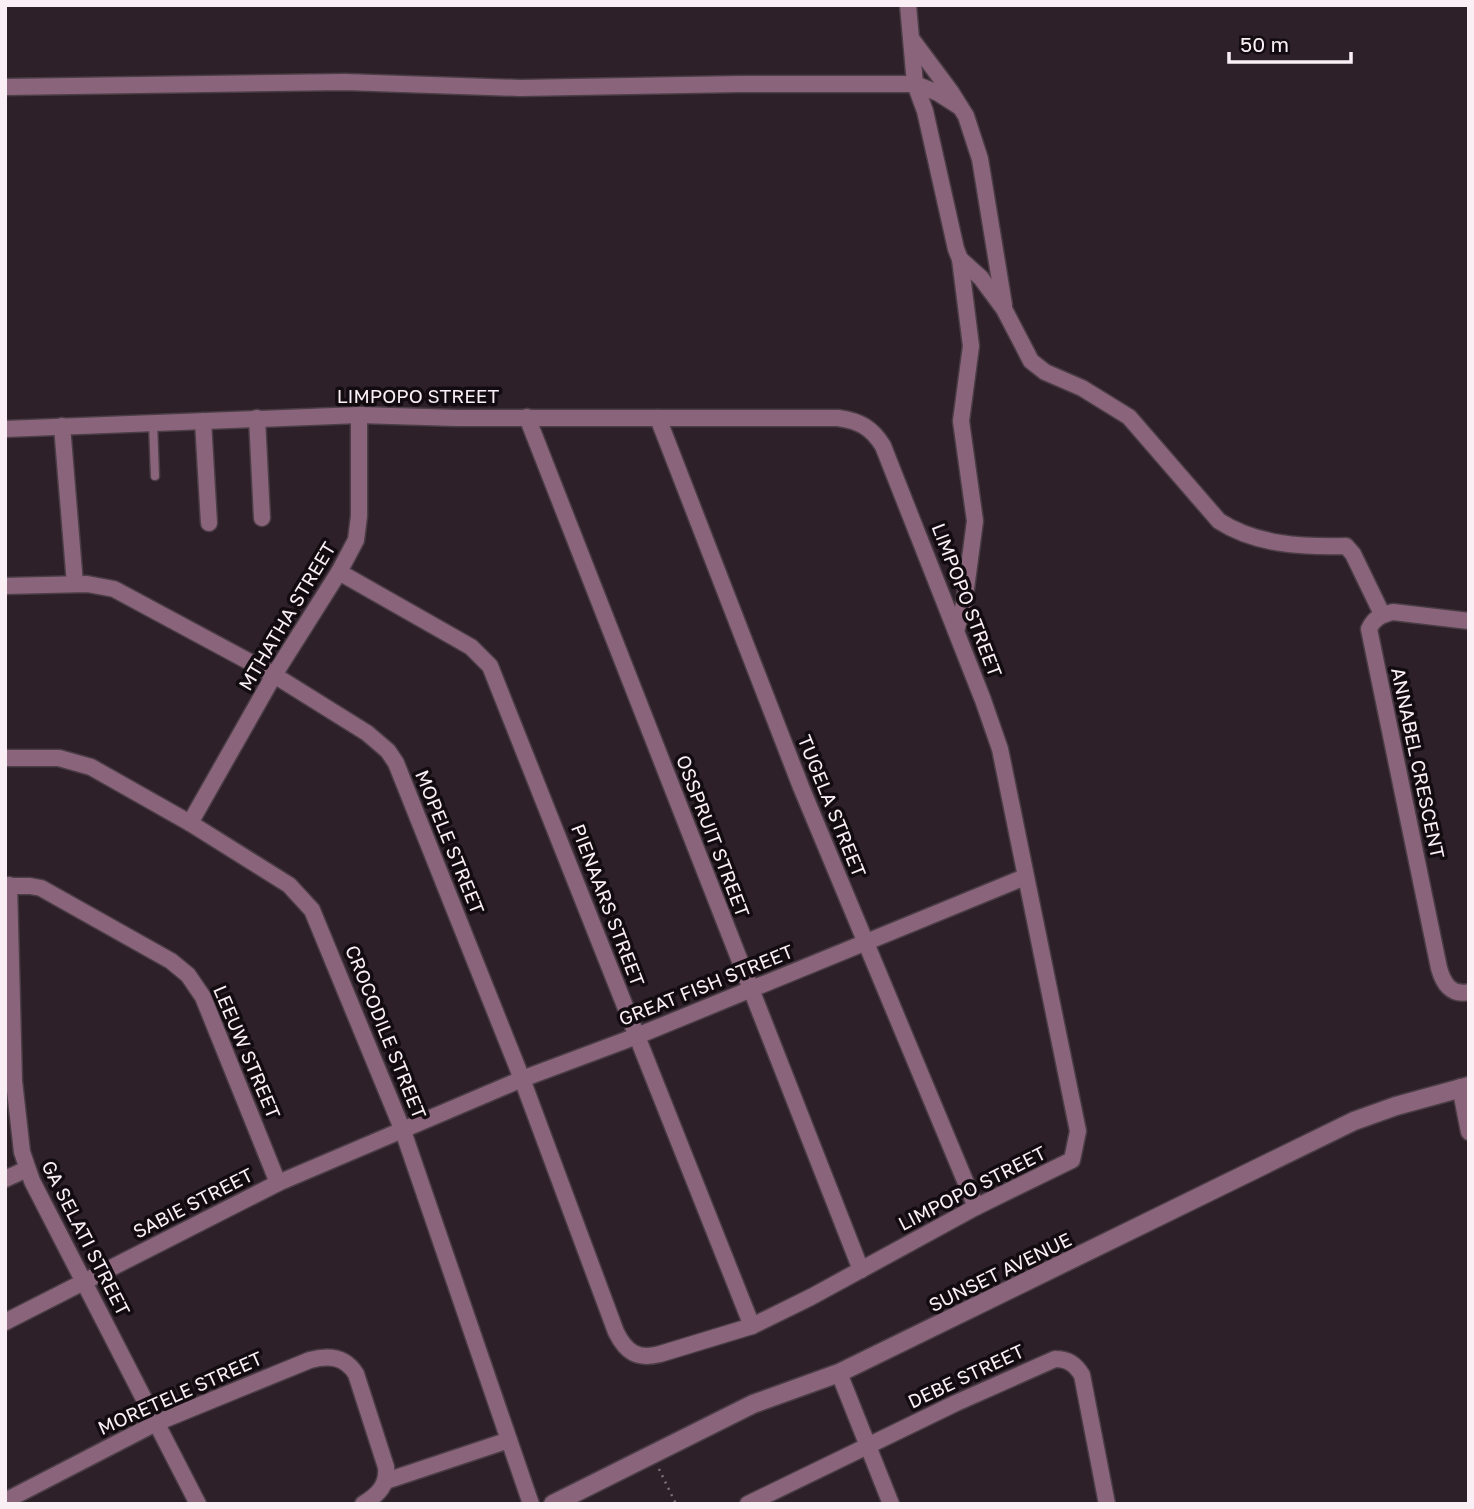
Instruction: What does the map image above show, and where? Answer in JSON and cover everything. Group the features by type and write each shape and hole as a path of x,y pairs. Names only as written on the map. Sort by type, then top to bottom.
{"street":[{"path":"908,5 915,84 925,111 960,258 971,346 961,421 975,521 964,604 956,631"},
{"path":"911,39 966,116 980,159 1004,309"},
{"path":"5,87 345,82 513,88 915,84 938,93 960,107"},
{"path":"960,258 981,278 1004,309 1031,361 1045,372 1064,378 1129,417 1219,520 1241,533 1261,540 1317,547 1346,546 1353,554 1382,614 1393,612 1469,621"},
{"name":"LIMPOPO STREET","path":"5,429 359,415 457,418 838,418 853,420 867,426 876,434 998,742 1078,1131 1076,1146 1072,1160 976,1207 752,1326 649,1357 634,1355 626,1349"},
{"name":"MTHATHA STREET","path":"190,822 274,675 356,540 359,528 359,415"},
{"name":"OSSPRUIT STREET","path":"527,417 861,1270"},
{"path":"257,418 262,518"},
{"name":"TUGELA STREET","path":"658,418 801,787 976,1207"},
{"path":"203,421 209,523"},
{"path":"62,426 75,584"},
{"name":"PIENAARS STREET","path":"339,572 471,647 490,666 752,1326"},
{"name":"MOPELE STREET","path":"5,586 99,585 128,595 274,675 380,742 392,757 522,1079 616,1332 626,1349"},
{"name":"ANNABEL CRESCENT","path":"1382,614 1373,621 1369,629 1439,968 1443,982 1451,989 1461,993 1469,992"},
{"name":"CROCODILE STREET","path":"5,758 59,758 91,767 190,822 289,885 312,910 403,1131 531,1504"},
{"name":"GREAT FISH STREET","path":"403,1131 522,1079 637,1037 1025,877"},
{"name":"GA SELATI STREET","path":"7,885 10,1081 27,1169 198,1504"},
{"name":"LEEUW STREET","path":"7,885 30,886 53,894 171,961 188,975 203,997 278,1183"},
{"path":"1465,1087 1469,1132"},
{"name":"SUNSET AVENUE","path":"553,1504 753,1404 839,1373 1354,1121 1465,1087"},
{"name":"SABIE STREET","path":"5,1322 278,1183 403,1131"},
{"path":"5,1179 27,1169"},
{"name":"MORETELE STREET","path":"5,1501 156,1423 325,1356 347,1363 356,1374 386,1467 386,1481"},
{"name":"DEBE STREET","path":"748,1504 1055,1359 1074,1364 1082,1375 1107,1504"},
{"path":"839,1373 891,1504"},
{"path":"363,1504 377,1494 386,1481 509,1440"}],"lane":[{"path":"153,423 155,476"}],"path":[{"path":"652,1453 676,1504"}]}
